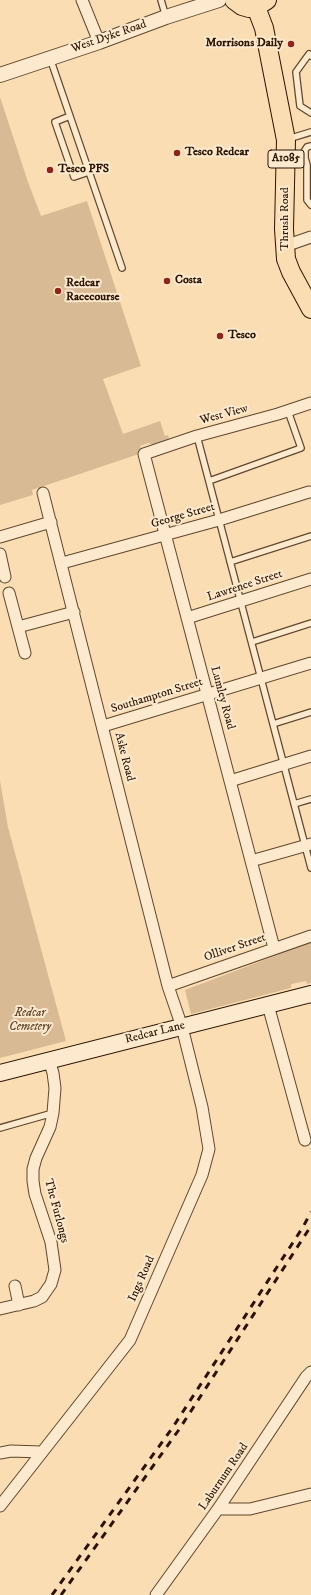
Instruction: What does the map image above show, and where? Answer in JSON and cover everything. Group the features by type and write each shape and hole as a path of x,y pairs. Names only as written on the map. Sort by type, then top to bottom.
{"main road":[{"name":"A1085","path":"234,0 242,6 249,8 262,3"},
{"name":"Thrush Road","path":"262,3 264,28 286,140 286,258 291,272 311,309"},
{"name":"Redcar Lane","path":"0,1073 311,994"}],"street":[{"path":"82,0 99,42"},
{"name":"West Dyke Road","path":"0,75 219,0"},
{"path":"285,246 311,237"},
{"name":"West View","path":"144,454 197,436 288,411 311,403"},
{"name":"Lumley Road","path":"144,454 274,948"},
{"name":"George Street","path":"62,563 219,520 309,492"},
{"name":"Aske Road","path":"43,493 62,563 168,986 182,1027"},
{"path":"0,537 51,522"},
{"path":"0,554 5,577"},
{"name":"Lawrence Street","path":"187,618 311,579"},
{"path":"9,593 25,653"},
{"path":"18,627 74,612"},
{"name":"Southampton Street","path":"103,726 311,663"},
{"path":"230,781 311,756"},
{"path":"251,861 308,845"},
{"name":"Olliver Street","path":"168,986 311,936"},
{"path":"268,1005 305,1140"},
{"name":"Ings Road","path":"0,1506 130,1340 202,1175 209,1149 202,1108 182,1027"},
{"name":"The Furlongs","path":"0,1309 34,1301 42,1297 51,1284 55,1270 51,1242 35,1194 33,1181 33,1168 50,1127 53,1113 55,1088 49,1060"},
{"path":"15,1286 19,1305"},
{"name":"Laburnum Road","path":"156,1595 218,1509 306,1377 311,1372"},
{"path":"0,1453 11,1450 41,1452"},
{"path":"218,1509 250,1509 311,1494"}],"lane":[{"path":"161,0 166,17"},
{"path":"310,55 296,72 300,106 311,113"},
{"path":"50,57 122,268"},
{"path":"70,116 55,122 74,177 89,172"},
{"path":"286,140 311,132"},
{"path":"311,146 307,147 305,150 305,158 311,173"},
{"path":"307,165 307,200 311,205"},
{"path":"209,481 301,448 288,411"},
{"path":"197,436 294,804 308,845 311,868"},
{"path":"230,562 311,536"},
{"path":"252,642 311,622"},
{"path":"273,724 311,712"},
{"path":"294,804 311,799"},
{"path":"0,1128 53,1113"}],"green space":[{"name":"Redcar Racecourse","path":"0,97 28,182 41,216 87,201 141,366 103,379 123,434 160,421 165,436 168,435 170,442 159,446 148,443 140,446 142,453 32,490 33,495 0,505"},
{"name":"Redcar Cemetery","path":"0,781 8,827 66,1041 0,1058"},
{"path":"311,942 311,983 307,984 306,981 291,984 291,988 191,1014 185,990"}],"railway":[{"path":"52,1595 173,1427 303,1227 311,1212"},
{"path":"61,1595 178,1431 311,1226"}],"place":[{"name":"Morrisons Daily","path":"291,44"},
{"name":"Tesco Redcar","path":"177,153"},
{"name":"Tesco PFS","path":"50,170"},
{"name":"Costa","path":"167,281"},
{"name":"Redcar Racecourse","path":"58,291"},
{"name":"Tesco","path":"220,336"}]}
